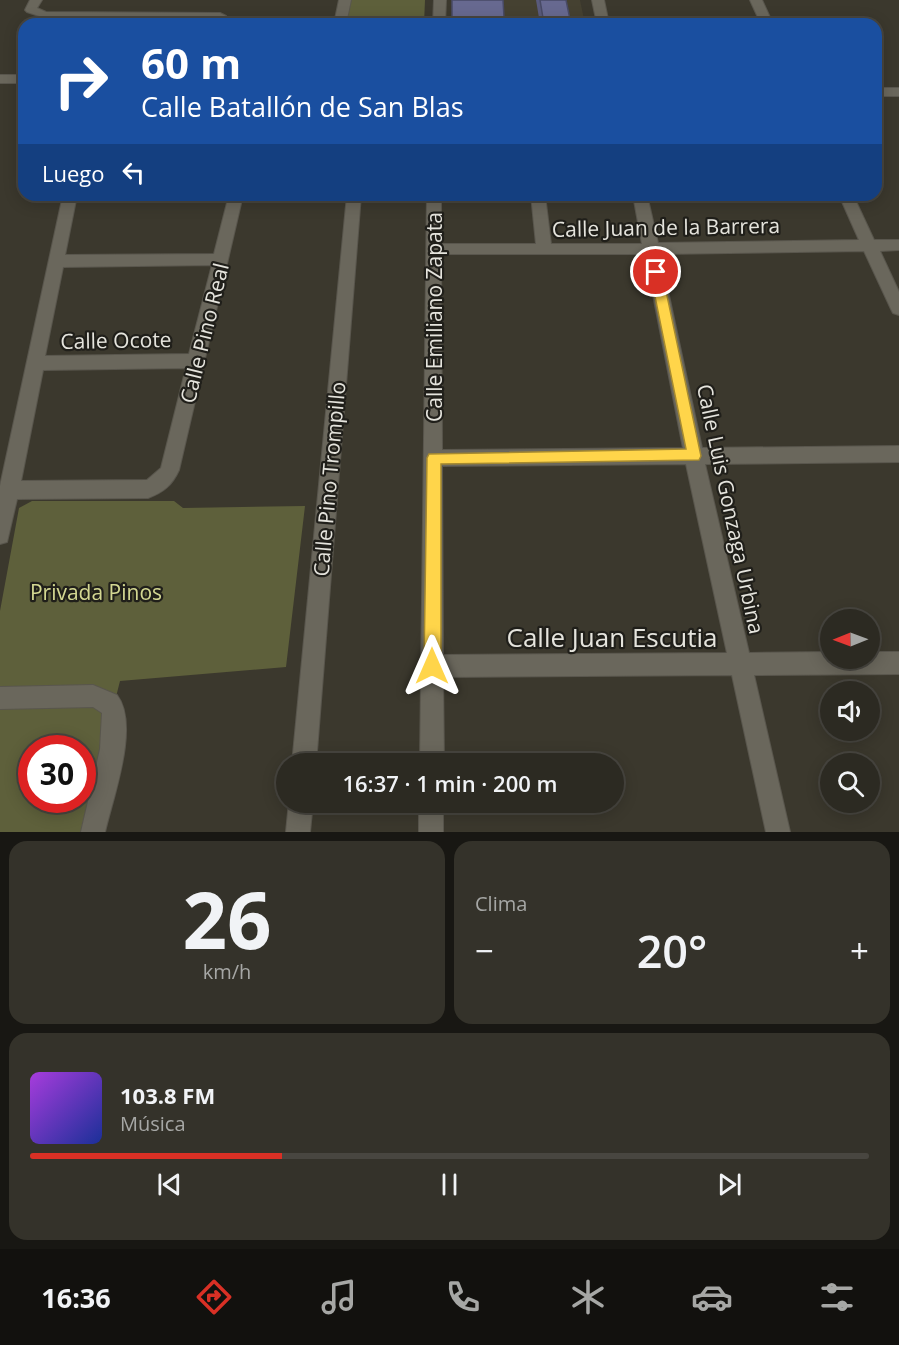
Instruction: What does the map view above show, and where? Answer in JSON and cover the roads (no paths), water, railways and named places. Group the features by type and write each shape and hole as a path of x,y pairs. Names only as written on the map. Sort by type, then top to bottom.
{"street":[{"path":"341,18 345,0"},
{"path":"439,18 440,0"},
{"path":"598,0 602,18"},
{"path":"756,0 764,18"},
{"path":"33,4 33,12 45,15 220,16"},
{"path":"0,79 18,78"},
{"path":"882,92 899,92"},
{"path":"0,536 69,201"},
{"name":"Calle Pino Real","path":"8,490 148,489 162,482 170,470 235,201"},
{"name":"Calle Pino Trompillo","path":"305,753 353,201"},
{"name":"Calle Emiliano Zapata","path":"432,753 434,201"},
{"path":"539,201 544,249"},
{"name":"Calle Luis Gonzaga Urbina","path":"641,201 694,456 778,832"},
{"path":"849,201 899,309"},
{"name":"Calle Juan de la Barrera","path":"433,249 652,249 899,244"},
{"path":"57,261 222,259"},
{"name":"Calle Ocote","path":"35,363 197,361"},
{"path":"434,458 899,454"},
{"name":"Calle Juan Escutia","path":"432,666 740,666 899,663"},
{"path":"0,698 93,696 107,700 114,710 113,747 93,832"},
{"path":"298,832 300,813"},
{"path":"431,832 432,813"}],"park label":[{"name":"Privada Pinos","path":"96,592"}]}
